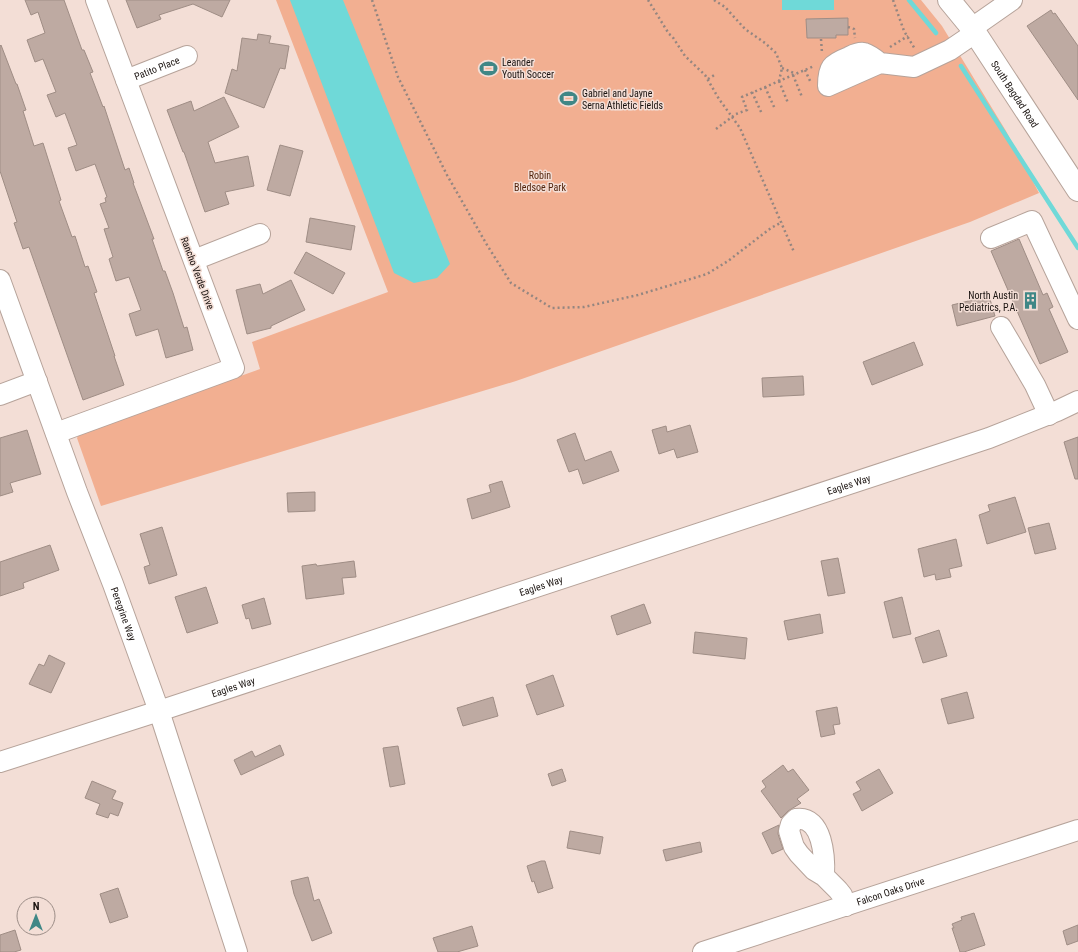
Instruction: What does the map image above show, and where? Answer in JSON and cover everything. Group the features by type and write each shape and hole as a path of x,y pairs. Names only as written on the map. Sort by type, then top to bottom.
{"main road":[{"name":"South Bagdad Road","path":"949,0 973,30 1078,190"}],"street":[{"name":"Rancho Verde Drive","path":"56,433 234,368 96,0"},
{"path":"880,63 914,67 950,50 1012,0"},
{"name":"Patito Place","path":"126,80 187,56"},
{"path":"990,238 1032,221 1078,319"},
{"path":"194,260 260,234"},
{"name":"Peregrine Way","path":"0,280 159,711 237,952"},
{"path":"1001,327 1035,385 1049,414"},
{"path":"0,395 37,381"},
{"name":"Eagles Way","path":"0,762 989,438 1078,401"},
{"name":"Falcon Oaks Drive","path":"703,952 1078,830"},
{"path":"824,876 842,895 846,906"}],"path":[{"path":"372,0 398,76 448,175 486,245 511,283 552,308 584,307 607,302 645,293 707,274 728,261 771,228 782,222"},
{"path":"648,0 669,34 672,36 685,56 705,75 719,99 740,128 794,252"},
{"path":"714,0 725,7 750,33 769,45 778,57 782,68 779,81 788,103"},
{"path":"893,0 904,31 918,53"},
{"path":"782,68 794,75 802,97"},
{"path":"716,129 732,117 747,110 742,97 809,68"},
{"path":"708,79 716,74"},
{"path":"766,87 775,109"},
{"path":"752,92 762,114"}],"green space":[{"name":"Robin Bledsoe Park","path":"276,0 921,0 942,26 1006,131 1039,193 970,222 516,381 101,506 77,438 80,433 260,369 252,342 388,292"}],"water":[{"path":"290,0 343,0 450,264 437,278 414,283 394,273"},
{"path":"782,0 834,0 834,10 782,10"}],"building":[{"path":"25,0 64,0 82,50 84,50 93,72 90,73 103,107 104,106 125,170 129,168 133,183 154,239 152,239 163,271 165,271 184,328 187,327 193,350 166,358 158,329 136,336 129,314 141,310 129,277 116,281 109,259 113,257 104,229 109,228 100,204 106,202 105,198 107,197 95,164 76,171 68,148 77,145 65,113 56,117 47,95 56,92 43,59 35,62 27,40 45,33 38,12 31,15"},
{"path":"126,0 230,0 222,17 193,4 159,15 161,19 137,28"},
{"path":"1051,10 1053,14 1055,13 1078,46 1078,100 1027,26"},
{"path":"848,18 848,35 836,35 836,38 807,38 806,19"},
{"path":"258,34 271,36 269,43 289,46 285,69 280,68 264,108 225,93 232,69 237,71 242,38 257,40"},
{"path":"1,45 26,110 23,111 34,146 43,143 61,200 59,201 72,237 75,236 85,267 88,266 97,292 94,293 124,385 83,400 29,247 23,249 14,223 17,222 0,171"},
{"path":"224,97 239,127 208,142 215,163 248,156 254,186 225,192 229,204 205,212 184,152 167,110 191,101 194,111"},
{"path":"280,145 303,151 290,196 267,190"},
{"path":"310,218 355,226 351,250 306,242"},
{"name":"North Austin Pediatrics, P.A.","path":"1019,239 1043,295 1047,293 1053,307 1049,309 1068,352 1040,364 991,251"},
{"path":"306,252 345,273 333,294 294,273"},
{"path":"291,280 305,310 271,326 271,328 247,334 236,290 260,284 263,294"},
{"path":"989,296 995,316 957,326 952,305"},
{"path":"914,342 923,365 872,385 863,362"},
{"path":"803,376 804,395 763,397 762,378"},
{"path":"690,425 698,452 677,458 674,449 659,454 652,430 666,426 667,432"},
{"path":"27,430 41,474 10,483 13,492 0,496 0,438"},
{"path":"575,433 585,461 611,451 619,471 583,484 578,469 569,472 557,440"},
{"path":"1078,437 1078,479 1075,479 1064,442"},
{"path":"502,481 510,507 472,519 467,499 491,492 489,485"},
{"path":"315,492 315,511 288,512 287,493"},
{"path":"1015,497 1026,532 987,544 979,515 990,511 988,505"},
{"path":"1049,523 1056,549 1035,554 1028,528"},
{"path":"162,527 177,575 149,584 144,567 150,565 140,534"},
{"path":"956,539 962,566 949,569 951,577 936,580 935,574 924,577 918,549"},
{"path":"50,545 59,570 23,583 24,588 0,596 0,562"},
{"path":"838,558 845,593 828,596 821,561"},
{"path":"354,561 356,577 342,578 344,594 306,599 302,566 316,564 317,566"},
{"path":"206,587 218,623 187,633 175,597"},
{"path":"902,597 911,634 893,638 884,602"},
{"path":"264,598 271,624 252,629 249,618 246,619 242,605"},
{"path":"644,604 651,623 617,635 611,616"},
{"path":"820,614 823,633 788,640 784,621"},
{"path":"939,630 947,656 923,663 915,638"},
{"path":"695,632 747,638 745,659 693,653"},
{"path":"49,655 65,663 51,693 29,684 39,664 44,666"},
{"path":"553,675 564,706 537,715 526,685"},
{"path":"967,692 974,718 948,724 941,699"},
{"path":"493,697 498,716 463,726 457,708"},
{"path":"837,707 840,724 833,725 835,734 821,737 816,711"},
{"path":"280,745 284,755 241,775 234,760 252,751 255,757"},
{"path":"398,746 405,784 390,787 383,748"},
{"path":"783,765 788,772 793,769 809,790 797,799 801,803 788,811 781,818 761,791 766,787 762,781"},
{"path":"562,769 566,781 552,786 548,774"},
{"path":"879,769 893,793 862,811 853,794 861,790 856,782"},
{"path":"92,781 116,791 112,799 123,803 118,816 110,813 108,818 96,814 100,804 85,798"},
{"path":"779,825 778,834 783,849 772,854 762,833"},
{"path":"570,831 603,837 600,854 567,848"},
{"path":"700,842 702,852 666,861 663,850"},
{"path":"545,861 553,888 538,893 534,881 532,882 527,866"},
{"path":"308,877 314,901 319,899 332,933 312,941 294,894 291,881"},
{"path":"118,888 128,917 110,923 100,894"},
{"path":"974,913 985,945 960,952 952,924 962,920 961,917"},
{"path":"1078,925 1078,941 1067,945 1063,931"},
{"path":"472,926 478,946 457,952 438,952 433,938"},
{"path":"15,930 21,950 14,952 0,952 0,935"}],"waterway":[{"path":"909,0 936,33"},
{"path":"961,66 1078,248"}],"place":[{"name":"Leander Youth Soccer","path":"489,68"},
{"name":"Gabriel and Jayne Serna Athletic Fields","path":"569,99"},
{"name":"North Austin Pediatrics, P.A.","path":"1031,301"}]}
